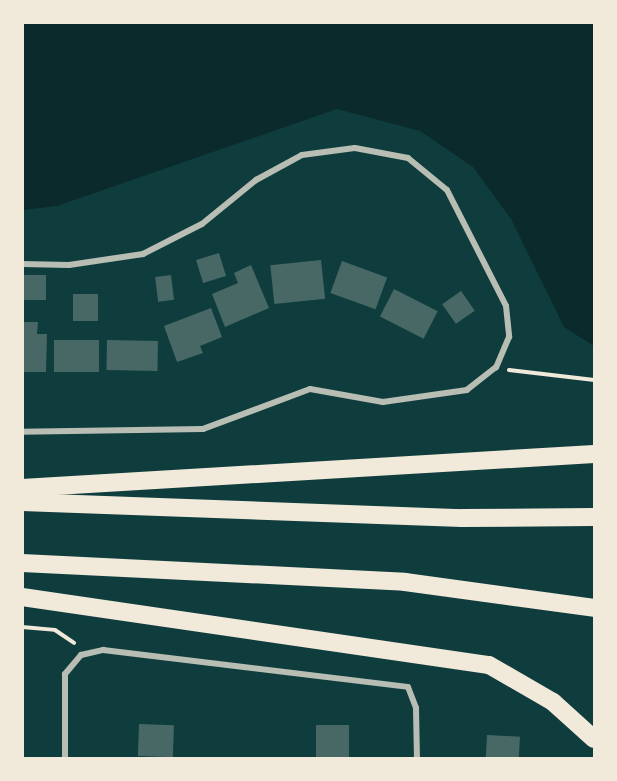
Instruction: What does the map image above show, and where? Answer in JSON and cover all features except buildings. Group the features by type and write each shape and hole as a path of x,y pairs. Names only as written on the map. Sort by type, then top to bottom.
{"highway":[{"path":"22,488 594,454"},
{"path":"22,502 462,518 594,517"},
{"path":"22,563 405,582 594,608"},
{"path":"22,597 489,665 554,702 594,739"}],"street":[{"path":"22,264 69,265 142,254 202,224 256,180 302,155 356,148 408,158 447,190 506,306 509,338 496,367 467,390 383,402 310,389 203,429 22,432"},
{"path":"65,759 65,674 81,655 103,650 408,687 416,708 417,759"}],"path":[{"path":"496,367 535,375 594,380"},
{"path":"22,627 55,630 72,639 81,655"}],"water":[{"path":"22,23 594,23 594,346 564,327 511,219 473,167 420,131 337,109 57,206 23,210"}]}
